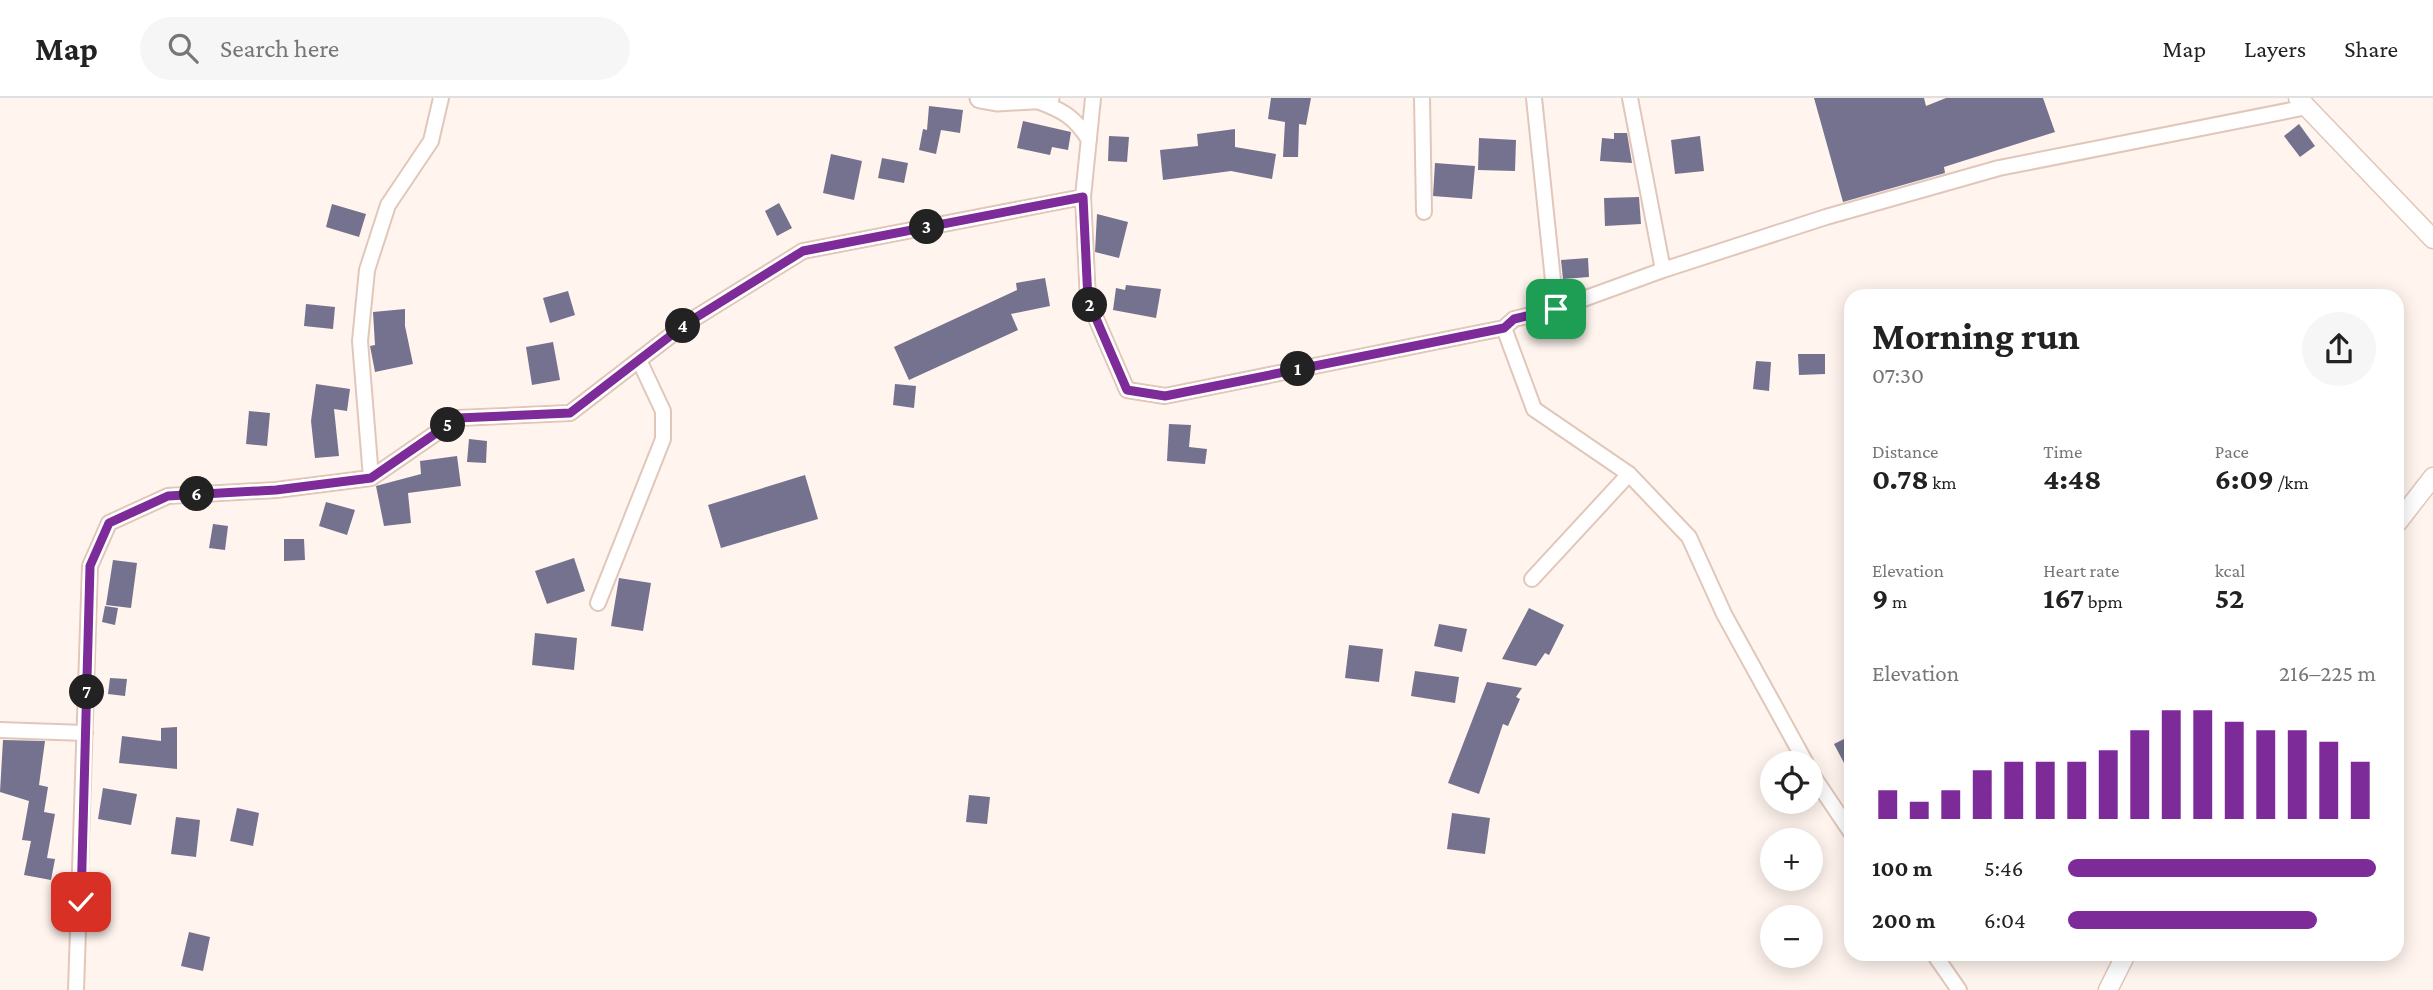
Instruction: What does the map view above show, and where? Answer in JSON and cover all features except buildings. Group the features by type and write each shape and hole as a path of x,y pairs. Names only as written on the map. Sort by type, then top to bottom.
{"main road":[{"path":"980,98 997,101 1041,99"}],"street":[{"path":"371,478 360,341 367,270 388,205 431,141 441,98"},
{"path":"1093,98 1083,197 1088,300 1127,390 1165,396 1504,328 1514,319 1556,309 1662,270 1826,217 1998,169 2302,103 2433,239"},
{"path":"1422,98 1424,212"},
{"path":"1534,98 1556,309"},
{"path":"1630,98 1662,270"},
{"path":"1041,99 1077,121 1089,140"},
{"path":"76,990 90,566 109,523 168,496 276,490 371,478 458,418 570,413 687,323 803,251 1083,197"},
{"path":"1504,328 1534,409 1629,474 1689,537 1724,614 1799,751"},
{"path":"598,603 663,439 663,411 639,360"},
{"path":"1532,579 1629,474"},
{"path":"2404,514 2433,477"},
{"path":"0,730 85,733"},
{"path":"1823,791 1844,822"},
{"path":"1939,961 1959,990"},
{"path":"2108,990 2122,961"}],"route":[{"path":"81,902 90,566 109,523 168,496 276,490 371,478 458,418 570,413 687,323 803,251 1083,197 1088,300 1127,390 1165,396 1504,328 1514,319 1556,309"}]}
